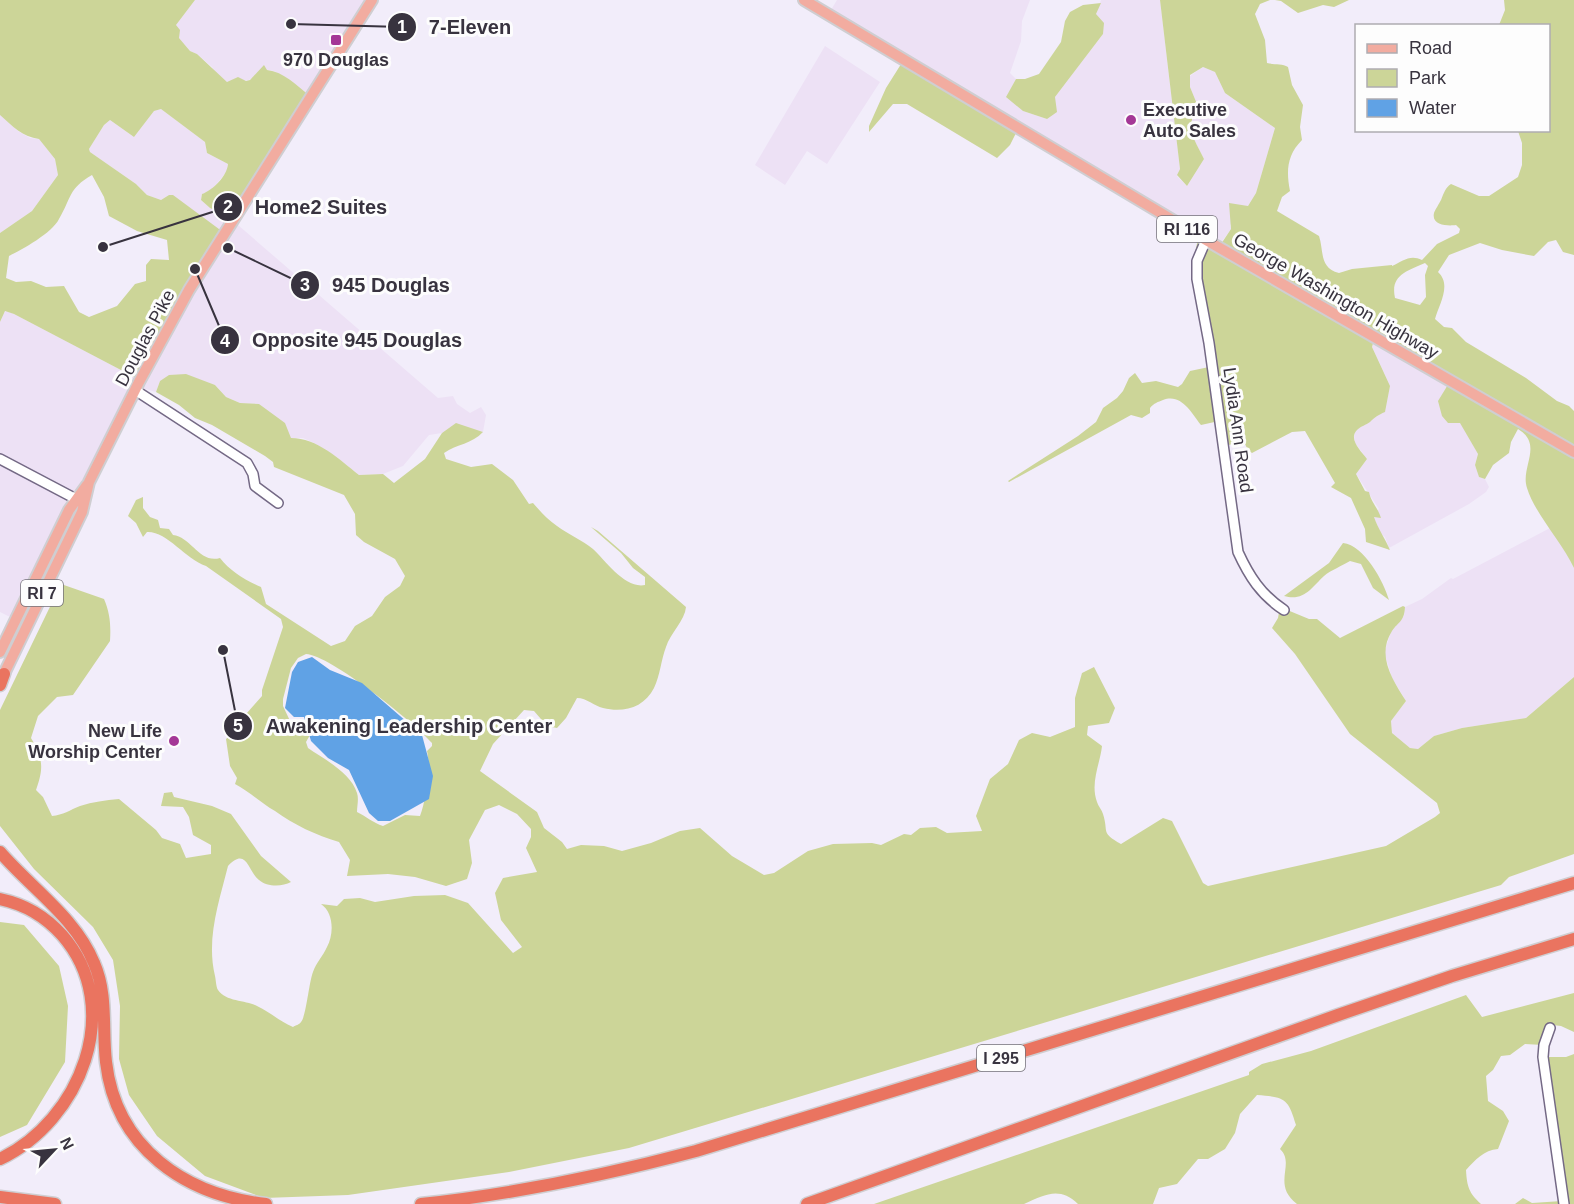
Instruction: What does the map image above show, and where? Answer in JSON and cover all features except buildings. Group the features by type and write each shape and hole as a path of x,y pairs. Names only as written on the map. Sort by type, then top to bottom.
{"highway":[{"path":"0,852 70,924 94,962 104,996 105,1053 110,1086 123,1119 137,1140 163,1165 193,1184 226,1197 266,1204"},
{"name":"I 295","path":"421,1204 559,1183 696,1151 1574,883"},
{"path":"0,899 15,903 35,913 53,926 67,941 83,968 92,1008 87,1055 79,1079 66,1102 34,1138 0,1159"},
{"path":"807,1204 1357,1008 1574,939"},
{"path":"0,1197 55,1204"}],"main road":[{"name":"Douglas Pike","path":"0,652 31,586 76,499 89,482 172,318 372,0"},
{"name":"George Washington Highway","path":"804,0 1206,240 1574,452"},
{"name":"Douglas Pike","path":"1,681 82,512 89,482"}],"street":[{"name":"Lydia Ann Road","path":"1206,240 1197,261 1197,279 1209,343 1238,552 1252,580 1269,601 1284,610"},
{"path":"135,390 247,464 253,474 255,486 278,503"},
{"path":"0,459 76,499"},
{"path":"1550,1028 1544,1045 1543,1057 1564,1204"}],"shaded area":[{"path":"195,0 373,0 309,95 274,71 267,70 249,80 227,82 216,73 197,54 190,51 179,38 176,25"},
{"path":"837,0 1030,0 1022,21 1021,41 1010,73 1016,79 1007,97 1023,111 1047,119 1055,97 1103,34 1096,14 1101,0 1160,0 1180,169 1177,176 1187,186 1204,159 1191,134 1190,122 1197,104 1190,87 1190,76 1203,67 1215,72 1225,93 1275,128 1256,193 1248,206 1230,225 1231,229 1218,247 828,15"},
{"path":"825,46 880,82 827,164 807,151 785,185 755,165"},
{"path":"161,109 205,142 207,153 228,164 227,171 211,191 202,194 201,200 210,208 231,219 438,398 453,396 457,404 470,413 481,407 486,415 483,432 456,424 442,433 429,435 403,466 383,474 359,475 314,443 303,438 291,438 259,404 240,403 226,397 215,385 160,381 156,392 139,387 82,495 12,617 8,616 0,612 0,322 4,313 6,311 14,314 140,380 223,232 169,195 161,200 147,195 136,184 90,152 89,149 104,125 110,120 134,137 154,111"},
{"path":"0,115 18,131 30,138 39,139 55,159 58,175 32,211 0,233"},
{"path":"1375,339 1448,381 1460,422 1478,454 1475,465 1479,477 1485,479 1489,487 1486,492 1469,504 1389,548 1373,515 1379,509 1356,474 1367,459 1355,443 1356,430 1385,411 1390,386 1372,347"},
{"path":"1550,528 1574,568 1574,677 1526,718 1462,728 1434,736 1418,749 1410,748 1392,733 1391,721 1406,701 1392,678 1385,655 1391,632 1404,616 1405,607 1422,599 1451,578"}],"green space":[{"path":"0,0 195,0 176,25 180,30 179,38 190,51 197,54 227,82 238,77 246,81 250,80 264,65 267,70 284,76 309,95 229,217 210,208 201,200 202,194 215,186 222,178 228,164 207,153 205,142 161,109 154,111 134,137 110,120 104,125 89,149 147,195 161,200 173,195 223,232 140,380 14,314 5,311 0,322 0,233 32,211 58,175 55,159 39,139 13,127 0,115","holes":["92,175 104,197 109,216 137,231 167,240 169,260 151,259 146,265 146,281 135,284 117,306 89,317 79,312 64,286 46,287 31,281 16,282 6,278 9,256 50,230 59,219 74,189 84,180"]},
{"path":"1160,0 1270,0 1260,4 1255,14 1265,40 1267,63 1288,67 1292,85 1303,105 1300,127 1302,140 1293,151 1289,164 1290,191 1282,197 1277,211 1319,236 1325,263 1333,271 1339,273 1352,269 1392,266 1410,258 1422,260 1437,244 1459,233 1460,229 1456,225 1438,223 1434,217 1447,187 1451,184 1479,196 1489,196 1518,177 1522,165 1522,143 1518,132 1550,132 1550,24 1499,24 1505,10 1504,0 1574,0 1574,255 1563,252 1556,240 1548,242 1534,256 1480,243 1449,255 1438,272 1442,277 1444,289 1435,319 1444,327 1452,328 1466,342 1526,378 1574,411 1574,568 1536,508 1527,488 1526,472 1530,449 1526,435 1518,429 1511,442 1509,453 1493,465 1485,479 1479,477 1475,465 1478,454 1460,423 1448,423 1442,416 1438,401 1449,383 1374,340 1372,347 1390,386 1385,412 1360,427 1355,434 1356,445 1367,459 1356,474 1365,491 1369,492 1380,514 1381,518 1374,517 1390,550 1366,542 1365,529 1351,498 1331,487 1335,483 1305,431 1292,432 1252,453 1243,440 1226,446 1219,421 1201,425 1185,405 1175,399 1156,403 1150,408 1150,413 1142,418 1131,415 1009,482 1096,422 1103,408 1117,398 1129,378 1135,373 1142,383 1156,381 1178,387 1190,371 1209,367 1193,262 1198,239 1219,247 1231,229 1229,203 1248,206 1256,193 1275,128 1225,93 1215,72 1203,67 1190,75 1190,87 1197,104 1192,121 1192,133 1204,159 1187,186 1177,175 1180,169","holes":["1425,263 1428,266 1425,275 1426,297 1420,305 1395,298 1395,284 1401,275"]},
{"path":"1275,0 1349,0 1334,7 1323,5 1298,13 1281,1"},
{"path":"1101,3 1096,14 1104,23 1103,34 1055,97 1057,112 1047,119 1023,111 1006,97 1016,79 1025,79 1039,74 1061,42 1065,21 1070,12 1083,5"},
{"path":"903,61 1017,131 1010,145 997,158 907,104 893,104 869,132 869,126 886,88"},
{"path":"186,374 215,385 226,397 240,403 259,404 285,423 291,438 319,445 359,475 383,474 394,483 425,459 442,433 456,423 483,432 474,439 444,453 446,459 471,467 492,464 513,480 529,504 533,503 554,524 593,549 623,579 630,583 645,585 645,577 591,527 686,607 666,647 654,688 645,700 632,707 618,710 603,708 577,698 566,718 557,728 547,726 534,711 524,710 493,744 480,771 537,812 544,828 567,849 581,845 604,846 622,851 651,843 680,831 700,828 732,856 764,875 774,873 808,851 833,844 872,843 881,845 904,834 911,835 920,828 936,827 947,833 982,831 976,816 990,779 1008,764 1019,740 1032,733 1050,737 1075,727 1075,698 1082,673 1094,667 1115,708 1109,723 1088,726 1087,735 1102,746 1095,781 1095,795 1103,814 1106,832 1114,840 1121,844 1163,818 1172,821 1203,883 1208,886 1386,846 1440,813 1437,803 1350,734 1295,654 1272,628 1278,618 1280,607 1309,619 1317,619 1340,638 1403,606 1405,607 1402,619 1387,640 1386,659 1388,668 1406,701 1391,721 1392,733 1410,748 1418,749 1434,736 1462,728 1526,718 1574,677 1574,854 1509,877 1501,885 629,1148 509,1172 348,1195 264,1198 205,1176 157,1136 129,1095 119,1059 120,1006 113,960 93,927 34,869 0,826 0,710 61,584 104,599 109,614 110,641 73,695 57,697 38,716 31,738 41,763 36,790 43,797 52,816 90,803 119,799 156,830 162,838 180,844 186,858 211,854 211,845 193,835 189,817 183,807 161,806 164,793 172,792 174,797 212,806 231,814 261,856 291,882 275,886 266,884 255,876 243,860 234,861 228,866 215,921 212,948 217,987 226,997 257,1006 293,1027 299,1024 303,1019 313,972 331,936 332,924 321,904 337,906 344,899 360,898 375,902 414,896 445,895 468,903 513,953 522,947 501,920 495,893 503,878 537,872 526,848 531,837 531,829 517,814 499,805 485,810 469,840 472,863 467,879 446,886 415,877 388,874 347,876 350,860 339,842 298,825 235,784 237,778 230,766 226,739 262,696 283,627 281,619 191,558 169,540 147,532 143,537 136,523 128,516 136,500 143,497 143,508 150,517 158,520 160,528 169,529 173,535 185,540 207,557 220,558 238,575 261,587 266,604 331,646 345,641 355,626 372,616 385,597 400,586 405,576 395,559 356,535 355,514 344,495 274,467 273,462 265,456 212,425 195,418 179,405 156,392 160,381 169,375","holes":["306,654 318,657 372,691 432,743 427,751 427,784 420,816 405,815 383,826 357,812 358,795 349,779 308,748 306,742 310,735 307,727 291,723 283,706 291,668 298,658"]},
{"path":"1343,543 1351,545 1365,557 1378,575 1389,600 1373,588 1361,564 1350,561 1327,574 1302,595 1284,596 1329,563"},
{"path":"0,922 24,925 59,966 68,1006 65,1062 27,1125 0,1137"},
{"path":"1574,993 1574,1032 1553,1025 1543,1045 1525,1044 1510,1055 1501,1056 1493,1070 1486,1076 1488,1101 1503,1111 1509,1121 1498,1149 1484,1153 1466,1170 1469,1189 1481,1204 1297,1204 1289,1197 1286,1189 1284,1182 1286,1161 1280,1149 1296,1125 1293,1116 1288,1104 1280,1098 1257,1095 1240,1114 1235,1133 1225,1149 1208,1159 1198,1159 1177,1184 1159,1188 1153,1204 1078,1204 1064,1195 1052,1194 1024,1204 874,1204 1249,1075 1249,1072 1262,1064 1311,1051 1466,995 1482,1017"},
{"path":"1574,1054 1574,1204 1515,1204 1523,1198 1532,1203 1562,1201 1546,1057 1566,1057"}],"water":[{"path":"312,657 330,670 362,683 422,735 433,776 429,799 390,821 378,821 369,813 349,770 328,758 311,741 304,717 294,717 285,708 292,672 298,662"}],"place":[{"name":"7-Eleven","path":"291,24"},
{"name":"970 Douglas","path":"336,40"},
{"name":"Executive Auto Sales","path":"1131,120"},
{"name":"Home2 Suites","path":"103,247"},
{"name":"945 Douglas","path":"228,248"},
{"name":"Opposite 945 Douglas","path":"195,269"},
{"name":"Awakening Leadership Center","path":"223,650"},
{"name":"New Life Worship Center","path":"174,741"}]}
